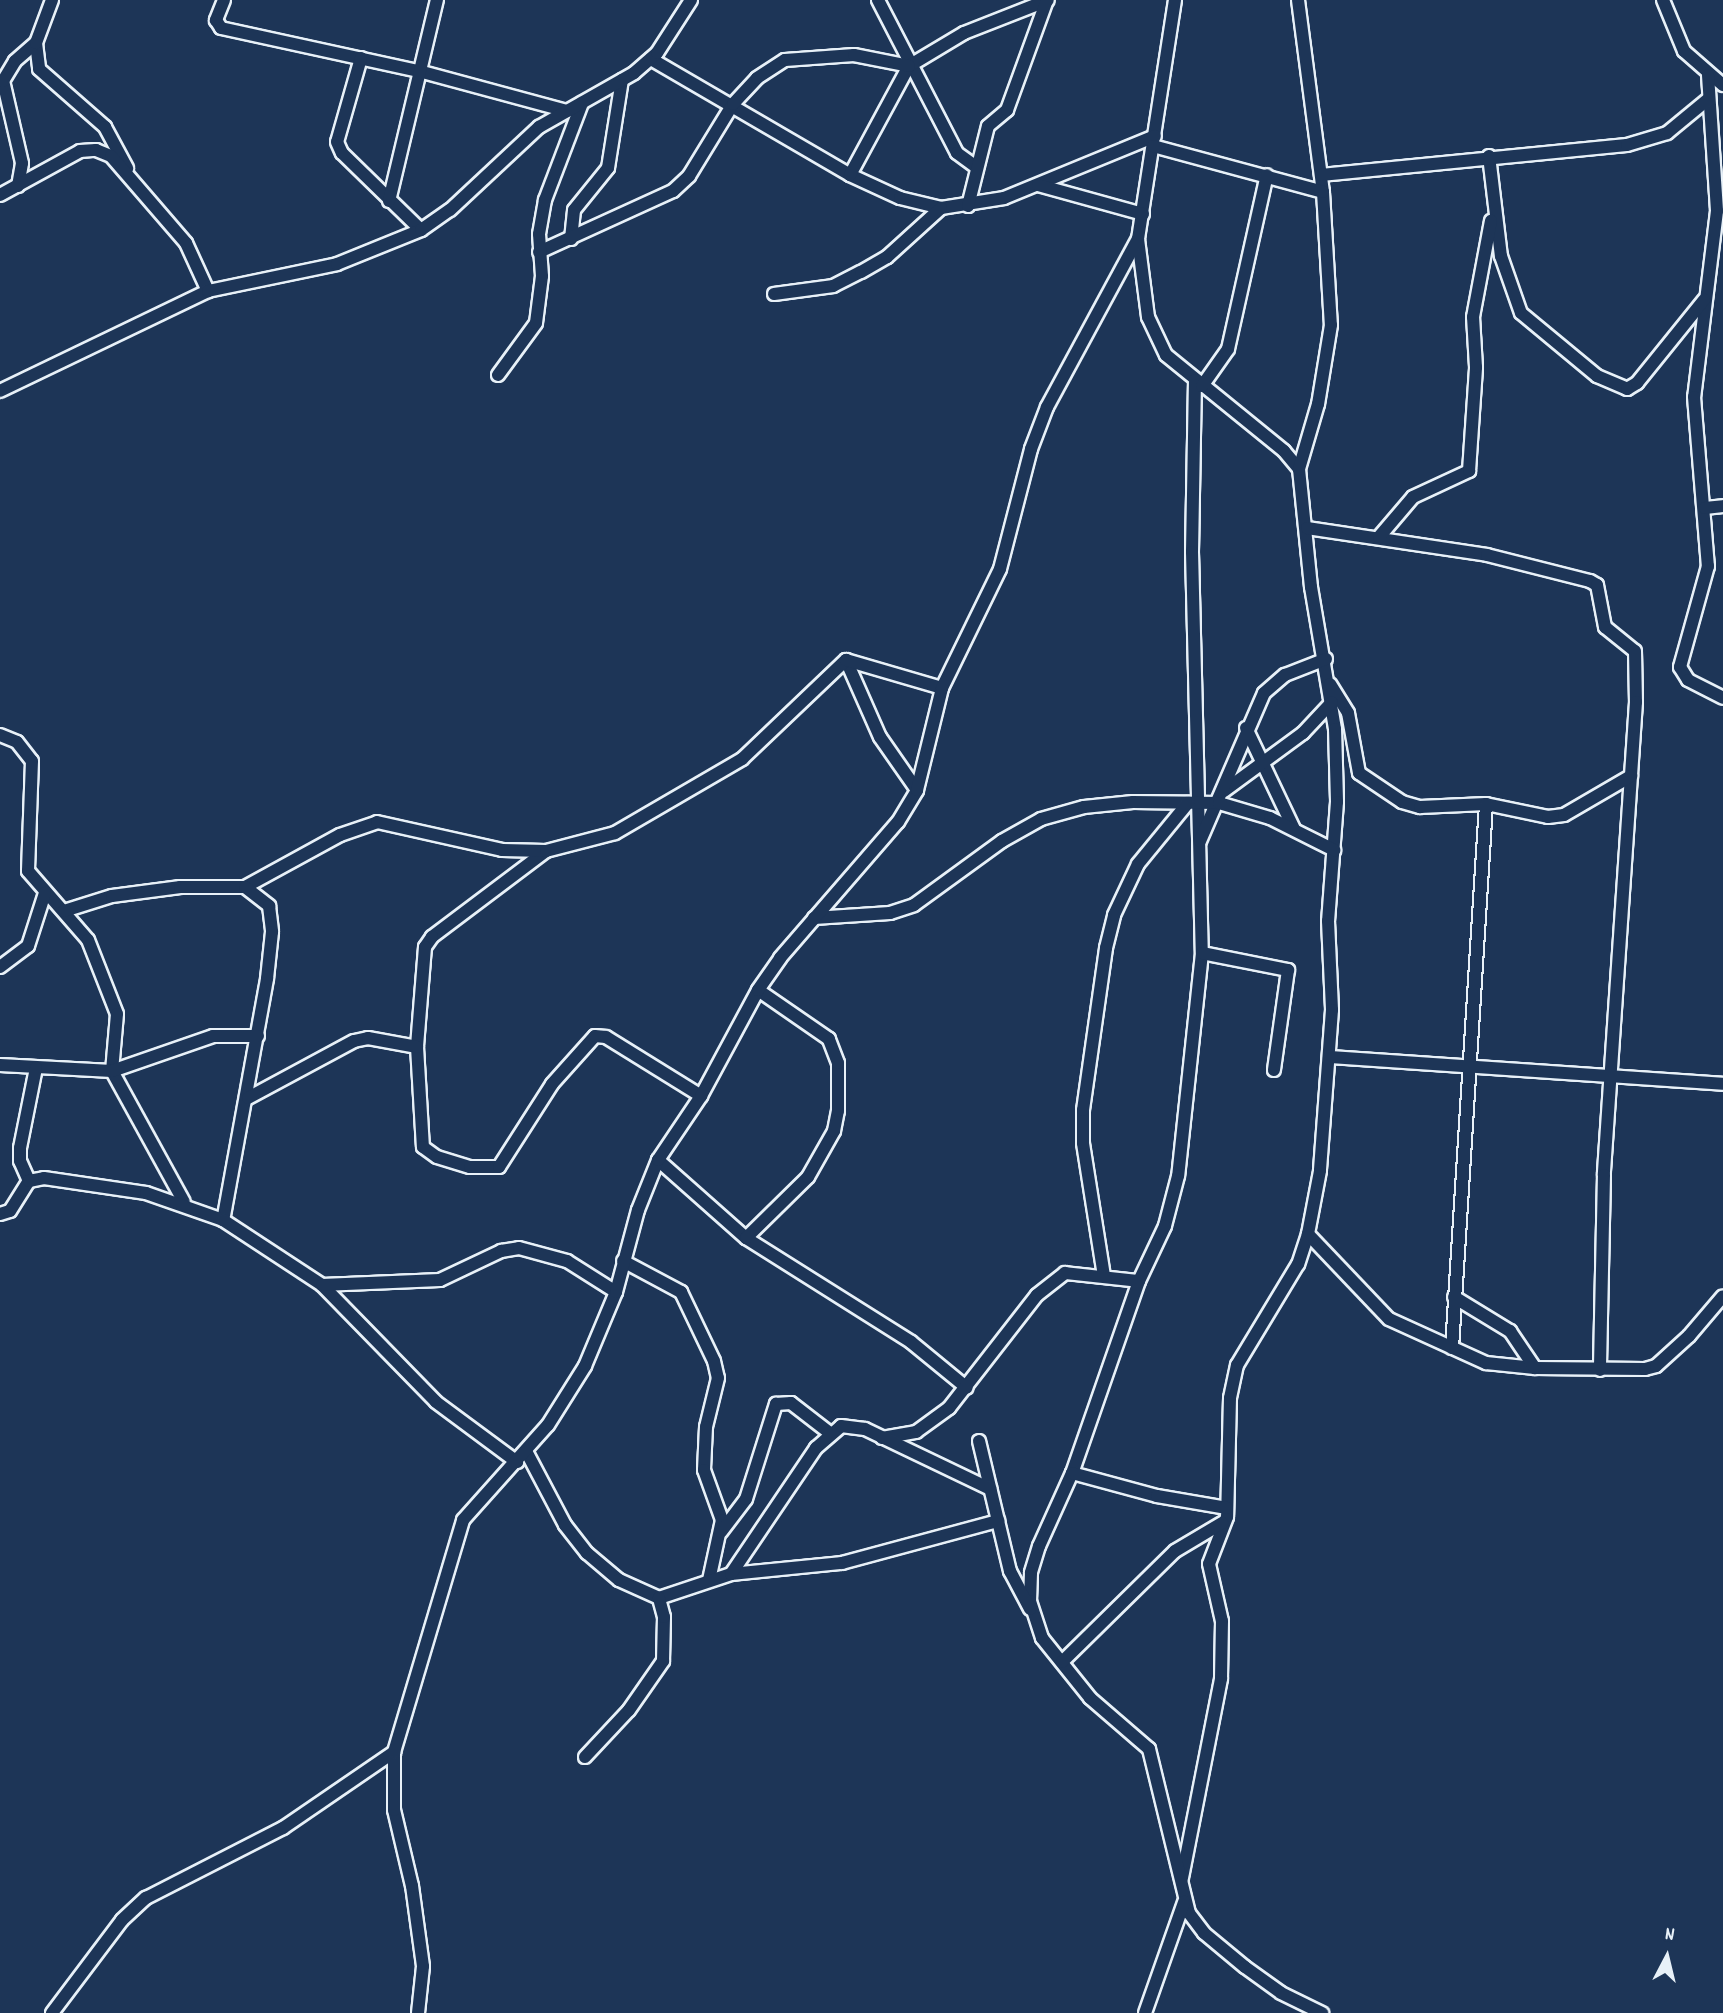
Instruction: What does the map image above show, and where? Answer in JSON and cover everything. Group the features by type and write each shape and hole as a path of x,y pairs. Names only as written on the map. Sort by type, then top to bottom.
{"street":[{"path":"52,0 36,43 39,69 105,127 146,200 186,243 208,290"},
{"path":"224,0 216,20 221,28 419,71 567,111"},
{"path":"389,201 437,0"},
{"path":"0,391 208,290 337,264 421,230 450,210 539,127 622,80 650,58 691,0"},
{"path":"878,0 957,153 976,167"},
{"path":"850,175 911,64 964,33 1047,0"},
{"path":"968,206 988,126 1010,103 1047,0"},
{"path":"1182,1878 1221,1679 1222,1621 1209,1563 1227,1508 1227,1431 1237,1365 1298,1264 1308,1234 1320,1171 1329,1057 1328,912 1337,802 1332,702 1311,587 1299,469 1330,346 1323,192 1298,0"},
{"path":"1663,0 1684,51 1708,75 1723,85"},
{"path":"418,2013 423,1966 412,1886 394,1810 394,1752 463,1520 526,1451 585,1366 616,1292 623,1261 658,1160 701,1096 758,990 814,918 898,822 917,790 942,688 1000,569 1031,449 1047,407 1138,239 1177,2"},
{"path":"18,186 21,153 3,81 15,61 36,43"},
{"path":"539,252 673,191 689,176 733,104 771,67 801,55 854,55 911,64"},
{"path":"361,58 337,142 389,201 421,230"},
{"path":"650,58 733,104 850,175 900,198 941,208 968,206 1038,184 1154,141 1323,192"},
{"path":"1708,75 1707,100 1717,211 1694,397 1695,445 1705,508 1704,591 1680,667 1688,680 1723,698"},
{"path":"571,239 574,210 608,168 622,80"},
{"path":"1321,175 1489,156 1627,145 1667,133 1707,100"},
{"path":"498,375 536,323 542,276 539,252 552,172 582,103"},
{"path":"0,195 80,151 96,150 111,156 130,174"},
{"path":"1489,156 1493,213 1501,256 1521,313 1614,387 1627,389 1637,383 1706,297"},
{"path":"1033,1612 1031,1573 1072,1473 1139,1281 1165,1226 1178,1176 1202,953 1200,841 1193,802 1192,552 1198,383 1228,349 1267,175"},
{"path":"1038,184 1143,214"},
{"path":"774,294 833,286 861,272 887,257 941,208"},
{"path":"1379,537 1413,497 1469,471 1476,368 1473,317 1493,213"},
{"path":"1138,239 1152,333 1166,355 1284,451 1299,469"},
{"path":"1705,508 1723,506"},
{"path":"1307,528 1487,555 1597,585 1600,619 1634,651 1638,664 1600,1264 1600,1370"},
{"path":"1200,841 1221,797 1246,728 1274,682 1326,659"},
{"path":"846,660 942,688"},
{"path":"846,660 880,737 917,790"},
{"path":"64,911 147,890 245,887 340,835 377,822 502,850 546,851 615,833 711,780 770,736 846,660"},
{"path":"1329,683 1348,713 1359,773 1366,781 1420,807 1486,804 1548,817 1564,815 1631,776"},
{"path":"814,918 890,913 914,905 1002,841 1041,819 1096,806 1193,802 1221,797 1303,733 1332,702"},
{"path":"1246,728 1294,829"},
{"path":"0,735 17,742 32,761 26,859 34,883 64,911 88,940 113,994 117,1014 112,1071 184,1202"},
{"path":"1221,797 1334,850"},
{"path":"1104,1276 1083,1143 1083,1110 1106,948 1114,915 1138,864 1193,802"},
{"path":"1452,1348 1466,1068 1486,804"},
{"path":"546,851 432,937 425,947 417,1047 423,1147 437,1157 470,1167 499,1167 552,1084 595,1036 606,1037 701,1096"},
{"path":"223,1220 248,1098 272,932 270,906 245,887"},
{"path":"0,967 28,946 45,894"},
{"path":"1202,953 1288,970 1274,1070"},
{"path":"746,1238 808,1177 834,1131 838,1111 838,1063 829,1038 758,990"},
{"path":"0,1065 112,1071 213,1036 258,1036"},
{"path":"248,1098 354,1041 368,1038 417,1047"},
{"path":"1329,1057 1723,1084"},
{"path":"29,1181 20,1161 20,1148 36,1068"},
{"path":"658,1160 746,1238 911,1342 967,1388"},
{"path":"29,1181 58,1180 184,1202 223,1220 322,1285 426,1393 517,1462"},
{"path":"0,1214 10,1210 29,1181"},
{"path":"1308,1234 1389,1319 1486,1363 1535,1368 1634,1371 1656,1366 1689,1336 1723,1296"},
{"path":"322,1285 440,1280 501,1251 519,1248 567,1261 616,1292"},
{"path":"623,1261 681,1293 707,1339 718,1378 706,1427 704,1470 721,1510 720,1534 709,1580"},
{"path":"882,1438 930,1425 967,1388 1052,1281 1065,1273 1139,1281"},
{"path":"1454,1297 1510,1331 1535,1368"},
{"path":"720,1534 746,1499 776,1404 791,1404 830,1433"},
{"path":"731,1574 830,1433 853,1424 990,1489"},
{"path":"979,1441 1010,1571 1033,1612 1042,1639 1090,1698 1149,1749 1182,1878 1184,1902 1145,2013"},
{"path":"526,1451 565,1525 587,1553 619,1580 659,1598 731,1574 842,1563 998,1521"},
{"path":"1072,1473 1157,1496 1227,1508"},
{"path":"1062,1662 1175,1551 1222,1523"},
{"path":"585,1757 659,1669 665,1640 659,1598"},
{"path":"52,2013 122,1920 146,1898 282,1828 394,1752"},
{"path":"1184,1902 1204,1933 1245,1966 1281,1993 1322,2013"}]}
